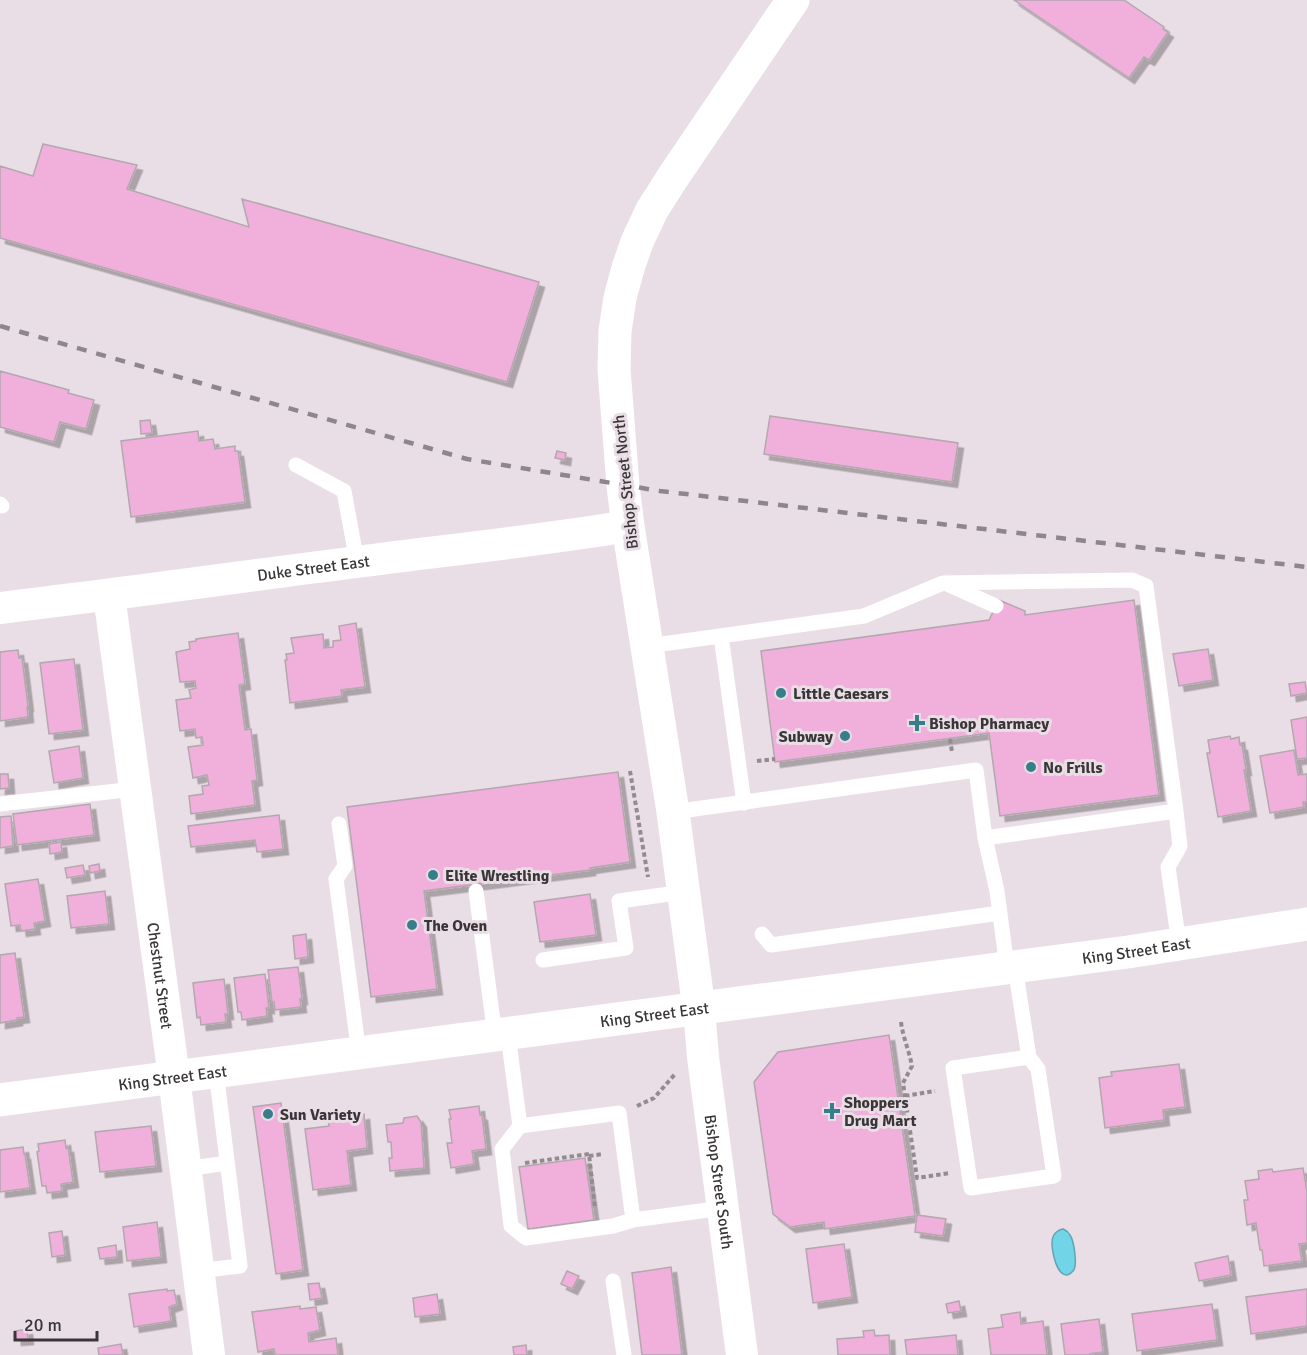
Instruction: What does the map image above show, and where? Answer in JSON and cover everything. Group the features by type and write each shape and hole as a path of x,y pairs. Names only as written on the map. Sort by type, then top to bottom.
{"main road":[{"name":"Bishop Street North","path":"699,1009 673,812 623,486 614,369 615,331 628,268 652,210 793,0"},
{"name":"King Street East","path":"0,1100 1011,968 1307,924"}],"street":[{"name":"Duke Street East","path":"0,608 568,536 628,526"},
{"name":"Chestnut Street","path":"109,595 209,1355"},
{"name":"Bishop Street South","path":"699,1009 703,1057 742,1355"}],"lane":[{"path":"296,465 344,491 357,562"},
{"path":"648,646 864,616 943,583 1132,580 1146,585 1180,846 1168,867 1179,944"},
{"path":"943,583 996,606"},
{"path":"721,636 744,802"},
{"path":"673,812 976,770 985,838 1029,1057 1038,1070 1054,1176 971,1188 953,1068 1029,1057"},
{"path":"0,804 135,789"},
{"path":"985,838 1176,811"},
{"path":"339,824 345,866 336,879 359,1054"},
{"path":"476,891 520,1126"},
{"path":"543,960 626,948 619,901 684,892"},
{"path":"762,934 771,945 1000,913"},
{"path":"198,1271 240,1266 216,1071"},
{"path":"633,1220 619,1113 520,1126 502,1149 512,1226 526,1238 723,1208"},
{"path":"186,1169 227,1163"},
{"path":"613,1281 624,1355"}],"path":[{"path":"630,771 651,896"},
{"path":"901,1022 903,1038 909,1047 912,1066 903,1083 917,1178 942,1175"},
{"path":"654,1098 676,1072"},
{"path":"905,1096 932,1092"},
{"path":"520,1163 611,1153"},
{"path":"589,1156 596,1209"}],"water":[{"path":"1063,1229 1070,1235 1075,1253 1074,1268 1068,1275 1059,1270 1052,1248 1054,1235"}],"building":[{"path":"1014,0 1124,0 1168,32 1149,60 1144,57 1129,78"},
{"path":"43,144 137,165 127,189 249,227 242,199 539,282 507,382 0,238 0,166 33,176"},
{"path":"0,371 69,390 68,393 94,400 86,429 60,422 54,442 0,427"},
{"path":"770,416 958,443 952,482 764,454"},
{"path":"150,420 152,433 141,434 140,421"},
{"path":"198,431 199,441 213,439 215,449 235,446 235,451 238,451 245,502 131,517 121,441"},
{"path":"557,451 566,453 565,460 555,458"},
{"path":"999,600 1025,611 1025,615 1134,600 1159,795 1000,816 989,733 775,762 761,651 989,620"},
{"path":"356,623 365,687 341,690 342,696 290,703 285,660 287,660 286,654 294,653 291,638 323,634 324,648 333,647 333,641 341,640 339,626"},
{"path":"238,633 245,684 239,685 245,730 251,729 257,780 252,781 255,805 191,814 189,796 203,794 202,786 209,785 207,775 193,778 188,747 203,745 202,737 196,738 195,729 180,731 176,700 191,698 189,690 196,688 195,681 180,682 176,652 190,649 189,642 196,641 196,639"},
{"path":"1208,649 1213,680 1179,686 1173,654"},
{"path":"18,650 19,658 22,658 28,717 0,721 0,652"},
{"path":"74,659 83,730 49,734 40,663"},
{"path":"1305,682 1307,693 1291,696 1289,684"},
{"path":"1307,717 1307,758 1297,759 1291,720"},
{"path":"1230,736 1231,739 1239,737 1240,745 1242,745 1251,811 1218,817 1207,753 1210,753 1208,740"},
{"path":"79,746 83,778 54,783 49,751"},
{"path":"1294,750 1298,775 1307,774 1307,802 1303,802 1304,807 1270,813 1260,756"},
{"path":"618,772 630,862 590,868 590,870 424,891 437,989 371,997 347,807"},
{"path":"0,774 8,774 9,788 0,789"},
{"path":"90,804 94,835 17,845 13,814"},
{"path":"279,815 283,849 257,852 255,840 191,847 188,826"},
{"path":"11,816 13,846 0,848 0,817"},
{"path":"61,842 62,852 50,854 49,844"},
{"path":"99,864 100,871 90,873 89,866"},
{"path":"83,865 85,875 67,878 65,868"},
{"path":"38,879 45,921 34,923 35,929 21,931 20,925 11,926 5,884"},
{"path":"105,891 109,924 71,928 67,896"},
{"path":"590,894 596,935 540,942 534,902"},
{"path":"306,934 308,957 295,959 293,936"},
{"path":"15,953 24,1017 0,1023 0,955"},
{"path":"298,967 301,1007 275,1010 268,970"},
{"path":"265,974 269,1008 266,1008 267,1016 242,1020 241,1012 238,1012 234,978"},
{"path":"224,979 228,1014 225,1014 226,1022 201,1025 200,1017 197,1018 193,983"},
{"path":"889,1035 915,1216 825,1229 824,1222 790,1227 773,1214 754,1082 778,1052"},
{"path":"1179,1064 1185,1107 1163,1110 1164,1120 1105,1128 1099,1078 1112,1076 1111,1072"},
{"path":"281,1103 303,1270 276,1274 253,1107"},
{"path":"479,1106 486,1149 472,1151 474,1164 451,1168 447,1143 452,1143 449,1110"},
{"path":"364,1114 367,1148 347,1151 351,1185 313,1190 305,1129 329,1126 328,1119"},
{"path":"417,1116 421,1122 424,1168 390,1171 391,1142 388,1142 386,1125 403,1123 404,1118"},
{"path":"151,1126 156,1166 100,1172 95,1132"},
{"path":"65,1140 73,1182 61,1184 62,1191 47,1193 46,1186 42,1186 38,1144"},
{"path":"23,1147 30,1188 0,1192 0,1150"},
{"path":"585,1158 594,1220 528,1229 519,1167"},
{"path":"1303,1168 1307,1192 1307,1243 1299,1244 1302,1261 1264,1266 1256,1223 1247,1225 1244,1200 1248,1200 1245,1181 1259,1179 1258,1171 1272,1169 1273,1172"},
{"path":"917,1215 946,1219 943,1236 915,1232"},
{"path":"157,1222 161,1257 127,1261 123,1227"},
{"path":"62,1231 65,1255 52,1257 49,1233"},
{"path":"844,1244 852,1297 813,1303 806,1249"},
{"path":"116,1245 117,1257 100,1259 98,1248"},
{"path":"1228,1256 1231,1275 1199,1281 1195,1263"},
{"path":"671,1267 682,1355 642,1355 632,1273"},
{"path":"567,1271 579,1276 572,1289 561,1284"},
{"path":"319,1283 322,1298 310,1300 308,1284"},
{"path":"167,1289 167,1291 174,1290 177,1304 169,1307 171,1321 134,1327 129,1294"},
{"path":"1307,1289 1307,1326 1251,1334 1246,1297"},
{"path":"437,1294 440,1314 415,1317 413,1298"},
{"path":"959,1301 961,1311 948,1313 946,1304"},
{"path":"1212,1304 1217,1340 1137,1351 1132,1314"},
{"path":"300,1306 300,1309 316,1307 320,1330 308,1333 309,1342 336,1338 338,1355 275,1355 274,1349 258,1352 252,1312"},
{"path":"1020,1312 1021,1324 1043,1321 1047,1355 991,1355 988,1329 1003,1327 1001,1315"},
{"path":"1099,1319 1103,1352 1090,1355 1065,1355 1061,1324"},
{"path":"27,1329 28,1339 16,1340 15,1331"},
{"path":"874,1330 875,1336 889,1335 890,1355 838,1355 837,1339 864,1337 863,1331"},
{"path":"956,1335 958,1355 907,1355 905,1340"},
{"path":"121,1344 123,1355 99,1355 98,1348"},
{"path":"526,1345 527,1355 514,1355 513,1347"}],"railway":[{"path":"0,326 467,459 660,491 1307,567"}],"place":[{"name":"Little Caesars","path":"781,693"},
{"name":"Bishop Pharmacy","path":"917,723"},
{"name":"Subway","path":"845,736"},
{"name":"No Frills","path":"1031,767"},
{"name":"Elite Wrestling","path":"433,875"},
{"name":"The Oven","path":"412,925"},
{"name":"Shoppers Drug Mart","path":"832,1111"},
{"name":"Sun Variety","path":"268,1114"}]}
